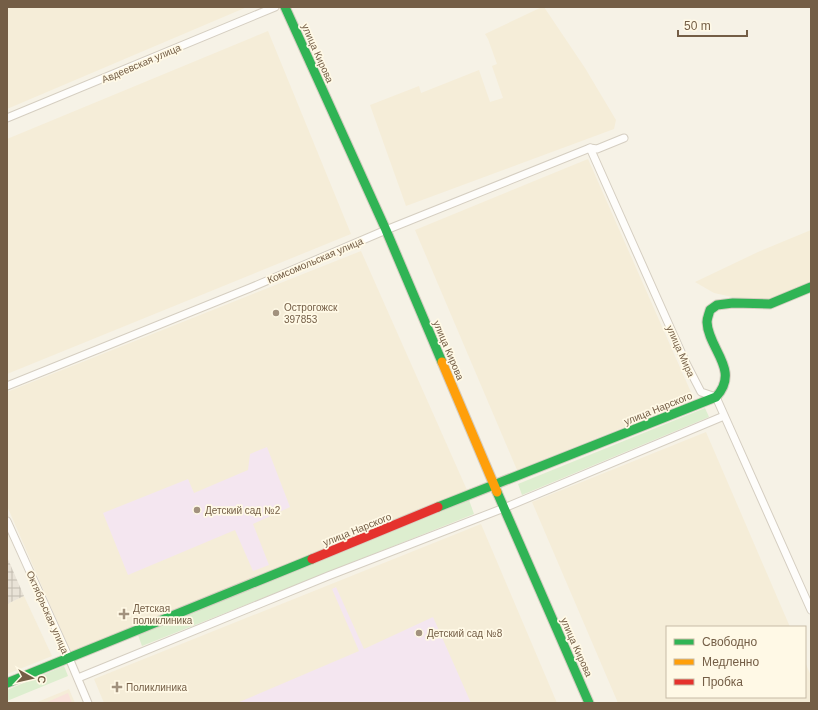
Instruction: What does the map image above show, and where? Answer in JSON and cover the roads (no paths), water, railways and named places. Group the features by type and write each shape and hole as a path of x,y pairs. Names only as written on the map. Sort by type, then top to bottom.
{"street":[{"name":"Авдеевская улица","path":"7,118 275,7"},
{"name":"улица Кирова","path":"285,7 386,230 504,508 589,703"},
{"name":"Комсомольская улица","path":"7,386 590,148 597,149 624,138"},
{"name":"улица Мира","path":"590,148 686,363 701,392 716,397"},
{"path":"811,287 770,304 733,303 717,305 710,310 707,324 726,373 726,383 722,392 716,397 811,610"},
{"name":"улица Нарского","path":"7,683 494,484 716,397"},
{"path":"78,678 328,576 504,508 724,416"},
{"name":"Октябрьская улица","path":"7,521 88,703"}],"place":[{"name":"Острогожск 397853","path":"276,313"},
{"name":"Детский сад №2","path":"197,510"},
{"name":"Детская поликлиника","path":"124,614"},
{"name":"Детский сад №8","path":"419,633"},
{"name":"Поликлиника","path":"117,687"}]}
